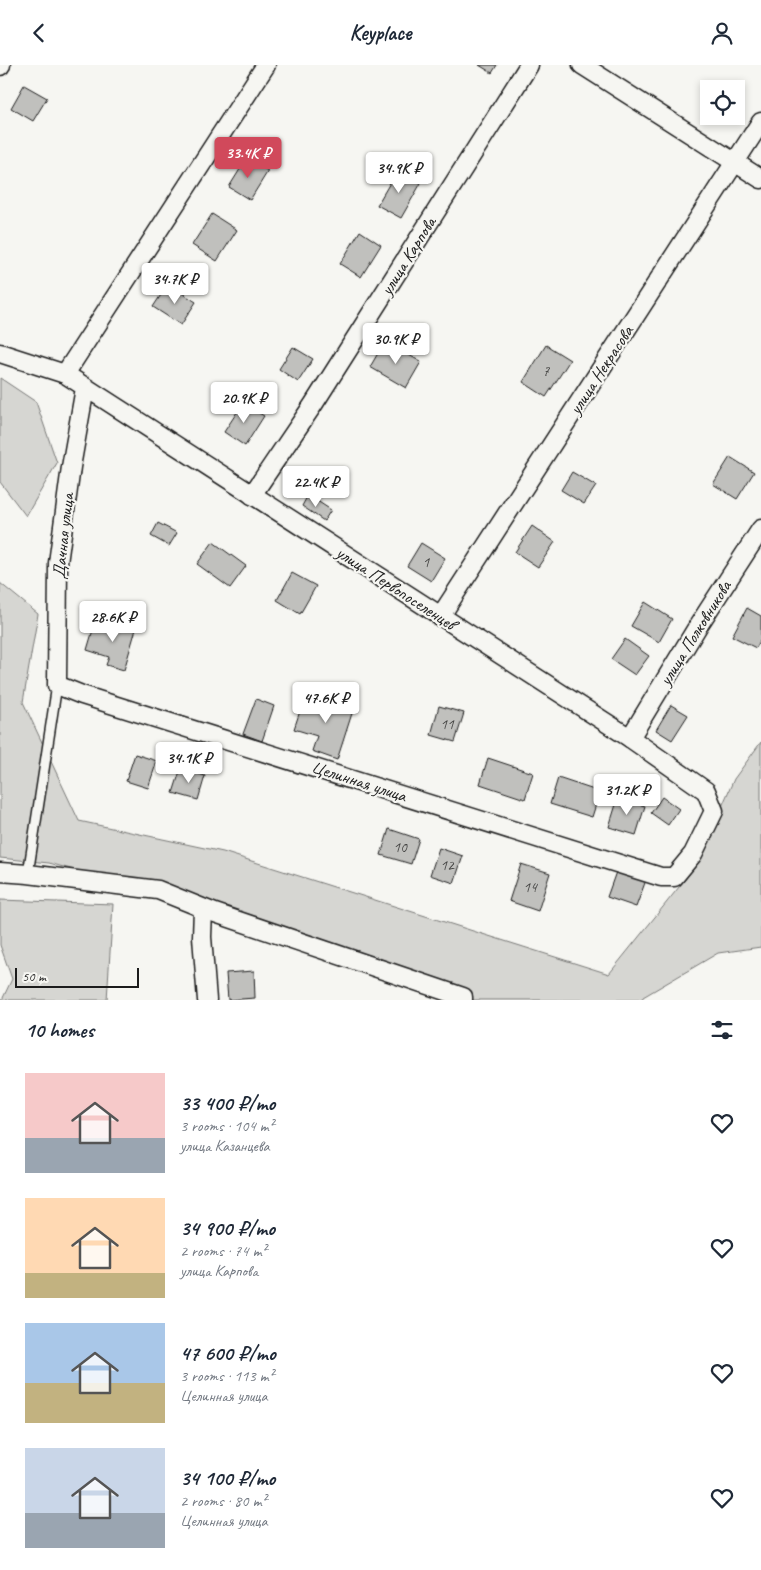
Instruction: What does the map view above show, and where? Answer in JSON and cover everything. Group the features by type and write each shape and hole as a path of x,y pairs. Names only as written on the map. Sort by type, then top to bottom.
{"street":[{"path":"65,374 266,65"},
{"name":"улица Карпова","path":"252,495 313,405 529,65"},
{"path":"582,65 761,179"},
{"name":"улица Некрасова","path":"440,617 761,122"},
{"name":"улица Первопоселенцев","path":"0,353 65,374 440,617 630,737 706,791"},
{"name":"Дачная улица","path":"57,685 58,563 71,467 85,388"},
{"name":"улица Полковникова","path":"630,737 698,626 761,529"},
{"name":"Целинная улица","path":"57,685 82,695 661,877 674,877 693,854 714,811 706,791"},
{"path":"0,872 158,891 203,909 463,997 463,1000"},
{"path":"203,909 202,937 207,1000"}],"lane":[{"path":"28,874 57,685"}],"shaded area":[{"path":"0,378 36,402 57,463 26,516 0,482"},
{"path":"0,583 38,614 23,702 79,821 223,852 609,974 696,866 734,779 761,742 761,947 718,953 643,997 642,1000 472,1000 303,933 49,863 0,858"},
{"path":"0,900 113,904 107,1000 2,1000 12,979 0,945"}],"building":[{"path":"479,65 497,65 492,73"},
{"path":"24,85 47,98 33,121 11,108"},
{"path":"247,158 268,171 250,200 229,187"},
{"path":"398,169 421,183 401,218 377,205"},
{"path":"212,214 237,230 217,261 192,245"},
{"path":"360,231 381,245 361,277 340,264"},
{"path":"168,284 196,302 181,325 153,307"},
{"path":"385,341 421,362 406,388 370,367"},
{"path":"546,345 570,360 546,397 523,382"},
{"path":"293,347 313,359 298,382 279,369"},
{"path":"243,403 264,416 245,446 224,432"},
{"path":"730,457 754,472 737,499 713,484"},
{"path":"572,472 596,486 584,504 561,490"},
{"path":"308,495 331,510 324,521 302,506"},
{"path":"158,523 177,533 169,546 151,536"},
{"path":"532,526 555,542 538,567 515,552"},
{"path":"213,542 246,566 230,588 197,564"},
{"path":"421,543 445,558 431,581 407,566"},
{"path":"292,573 316,586 300,614 277,600"},
{"path":"645,602 672,619 659,642 631,626"},
{"path":"747,608 761,616 761,639 756,648 732,636"},
{"path":"109,620 136,629 124,670 106,665 109,657 87,650 95,623 107,626"},
{"path":"625,639 649,656 635,675 611,659"},
{"path":"305,696 329,704 331,696 355,704 337,760 312,751 317,736 294,729"},
{"path":"256,699 274,706 262,741 243,734"},
{"path":"671,705 688,715 672,740 656,730"},
{"path":"439,706 464,713 455,742 431,735"},
{"path":"135,754 157,761 148,788 126,781"},
{"path":"488,758 533,773 525,799 480,784"},
{"path":"181,768 205,776 198,800 173,793"},
{"path":"558,778 600,792 592,817 550,804"},
{"path":"662,797 679,809 668,825 651,813"},
{"path":"618,798 645,806 636,835 609,827"},
{"path":"389,829 419,839 411,864 381,855"},
{"path":"439,848 463,856 454,883 430,875"},
{"path":"521,864 550,873 538,911 509,901"},
{"path":"617,869 646,880 636,907 607,897"},
{"path":"254,971 255,998 228,1000 226,973"}]}
